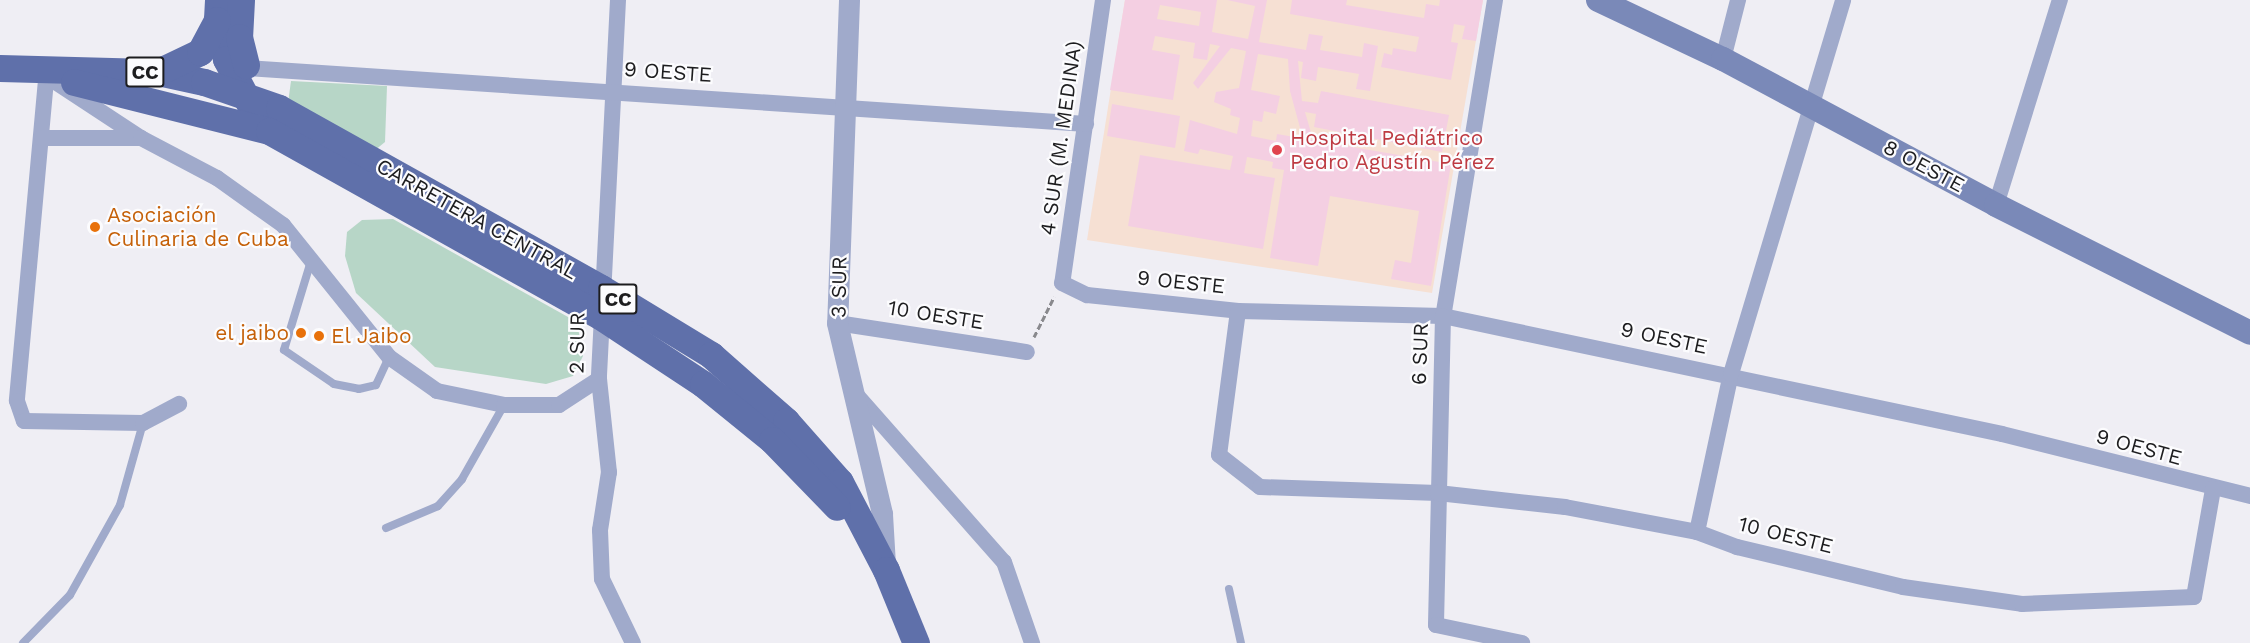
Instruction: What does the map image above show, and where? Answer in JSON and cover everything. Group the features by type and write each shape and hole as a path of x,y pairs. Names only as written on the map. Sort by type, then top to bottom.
{"main road":[{"path":"241,0 237,55 245,96"},
{"name":"8 OESTE","path":"1598,0 1723,59 1996,206 2250,333"},
{"path":"218,10 237,55 274,120"},
{"path":"158,72 200,52 218,10"},
{"path":"145,97 204,82 237,55"},
{"name":"CC","path":"3,68 47,73 158,72 204,82 245,96 274,120"},
{"name":"CC","path":"47,73 145,97 274,120"},
{"name":"CARRETERA CENTRAL","path":"274,120 600,288 711,355 786,421 840,482 886,570 916,643"},
{"name":"CARRETERA CENTRAL","path":"274,120 600,316 703,384 772,440 831,498 886,570"}],"street":[{"name":"2 SUR","path":"618,0 600,288 599,379 609,472 600,530 602,579 633,643"},
{"name":"3 SUR","path":"849,0 843,106 837,323 882,514 886,570"},
{"name":"4 SUR (M. MEDINA)","path":"1062,283 1103,0"},
{"name":"6 SUR","path":"1495,0 1443,315 1436,625 1522,643"},
{"path":"1723,59 1738,0"},
{"path":"1697,532 1731,374 1809,105 1843,0"},
{"path":"1996,206 2060,0"},
{"name":"9 OESTE","path":"237,55 613,90 1086,124"},
{"path":"47,73 17,401 24,421 143,423 179,405"},
{"path":"47,73 141,138 217,178 284,225 389,357 437,391 504,405 559,405 599,379"},
{"path":"42,138 141,138"},
{"name":"9 OESTE","path":"1062,283 1087,295 1238,311 1443,315 1731,374 2002,434 2213,489 2250,496"},
{"name":"10 OESTE","path":"1238,311 1220,455 1260,487 1438,493 1564,507 1697,532 1737,547 1903,587 2022,604 2194,597 2213,489"},
{"name":"10 OESTE","path":"837,323 1028,352"},
{"path":"853,391 1004,562 1032,643"}],"lane":[{"path":"311,260 284,350 334,384 359,389 376,385 389,357"},
{"path":"386,528 438,506 462,479 504,405"},
{"path":"23,643 70,595 120,505 143,423"},
{"path":"1229,589 1240,643"}],"path":[{"path":"1028,352 1062,283"}],"shaded area":[{"name":"Hospital Pediátrico Pedro Agustín Pérez","path":"1125,0 1483,0 1432,293 1087,240"}],"green space":[{"path":"291,81 387,86 385,142 374,151 288,103"},
{"path":"393,219 577,322 583,356 573,376 546,384 435,367 356,293 345,256 347,232 362,220"}],"building":[{"path":"1125,0 1217,0 1212,32 1248,39 1255,6 1227,0 1267,0 1259,42 1306,50 1309,34 1323,36 1320,50 1362,57 1364,43 1378,46 1370,91 1356,89 1359,74 1318,67 1316,81 1301,78 1303,62 1298,61 1302,101 1318,103 1321,91 1449,115 1442,152 1314,127 1316,114 1305,112 1312,136 1302,135 1290,91 1288,59 1258,54 1251,90 1280,96 1276,114 1264,111 1262,122 1253,120 1251,136 1276,141 1277,134 1451,164 1431,286 1391,279 1395,260 1411,263 1419,211 1330,196 1318,266 1270,258 1284,170 1272,168 1273,162 1247,157 1244,173 1275,178 1263,249 1128,226 1140,155 1230,170 1233,156 1200,149 1198,154 1184,151 1190,120 1237,134 1240,118 1230,115 1231,109 1214,102 1216,92 1239,88 1246,51 1231,48 1198,89 1193,83 1220,46 1210,44 1207,60 1193,58 1195,43 1155,36 1152,50 1180,55 1173,100 1110,90","holes":["1160,5 1201,12 1199,26 1157,19"]},
{"path":"1292,0 1347,0 1346,5 1424,18 1426,4 1439,6 1440,0 1483,0 1476,41 1462,39 1465,26 1454,24 1451,42 1458,43 1451,80 1381,67 1384,53 1392,55 1393,48 1416,52 1419,37 1290,14"},
{"path":"1112,104 1180,116 1175,148 1107,136"}],"place":[{"name":"Hospital Pediátrico Pedro Agustín Pérez","path":"1277,150"},
{"name":"Asociación Culinaria de Cuba","path":"95,227"},
{"name":"el jaibo","path":"301,333"},
{"name":"El Jaibo","path":"319,336"}]}
